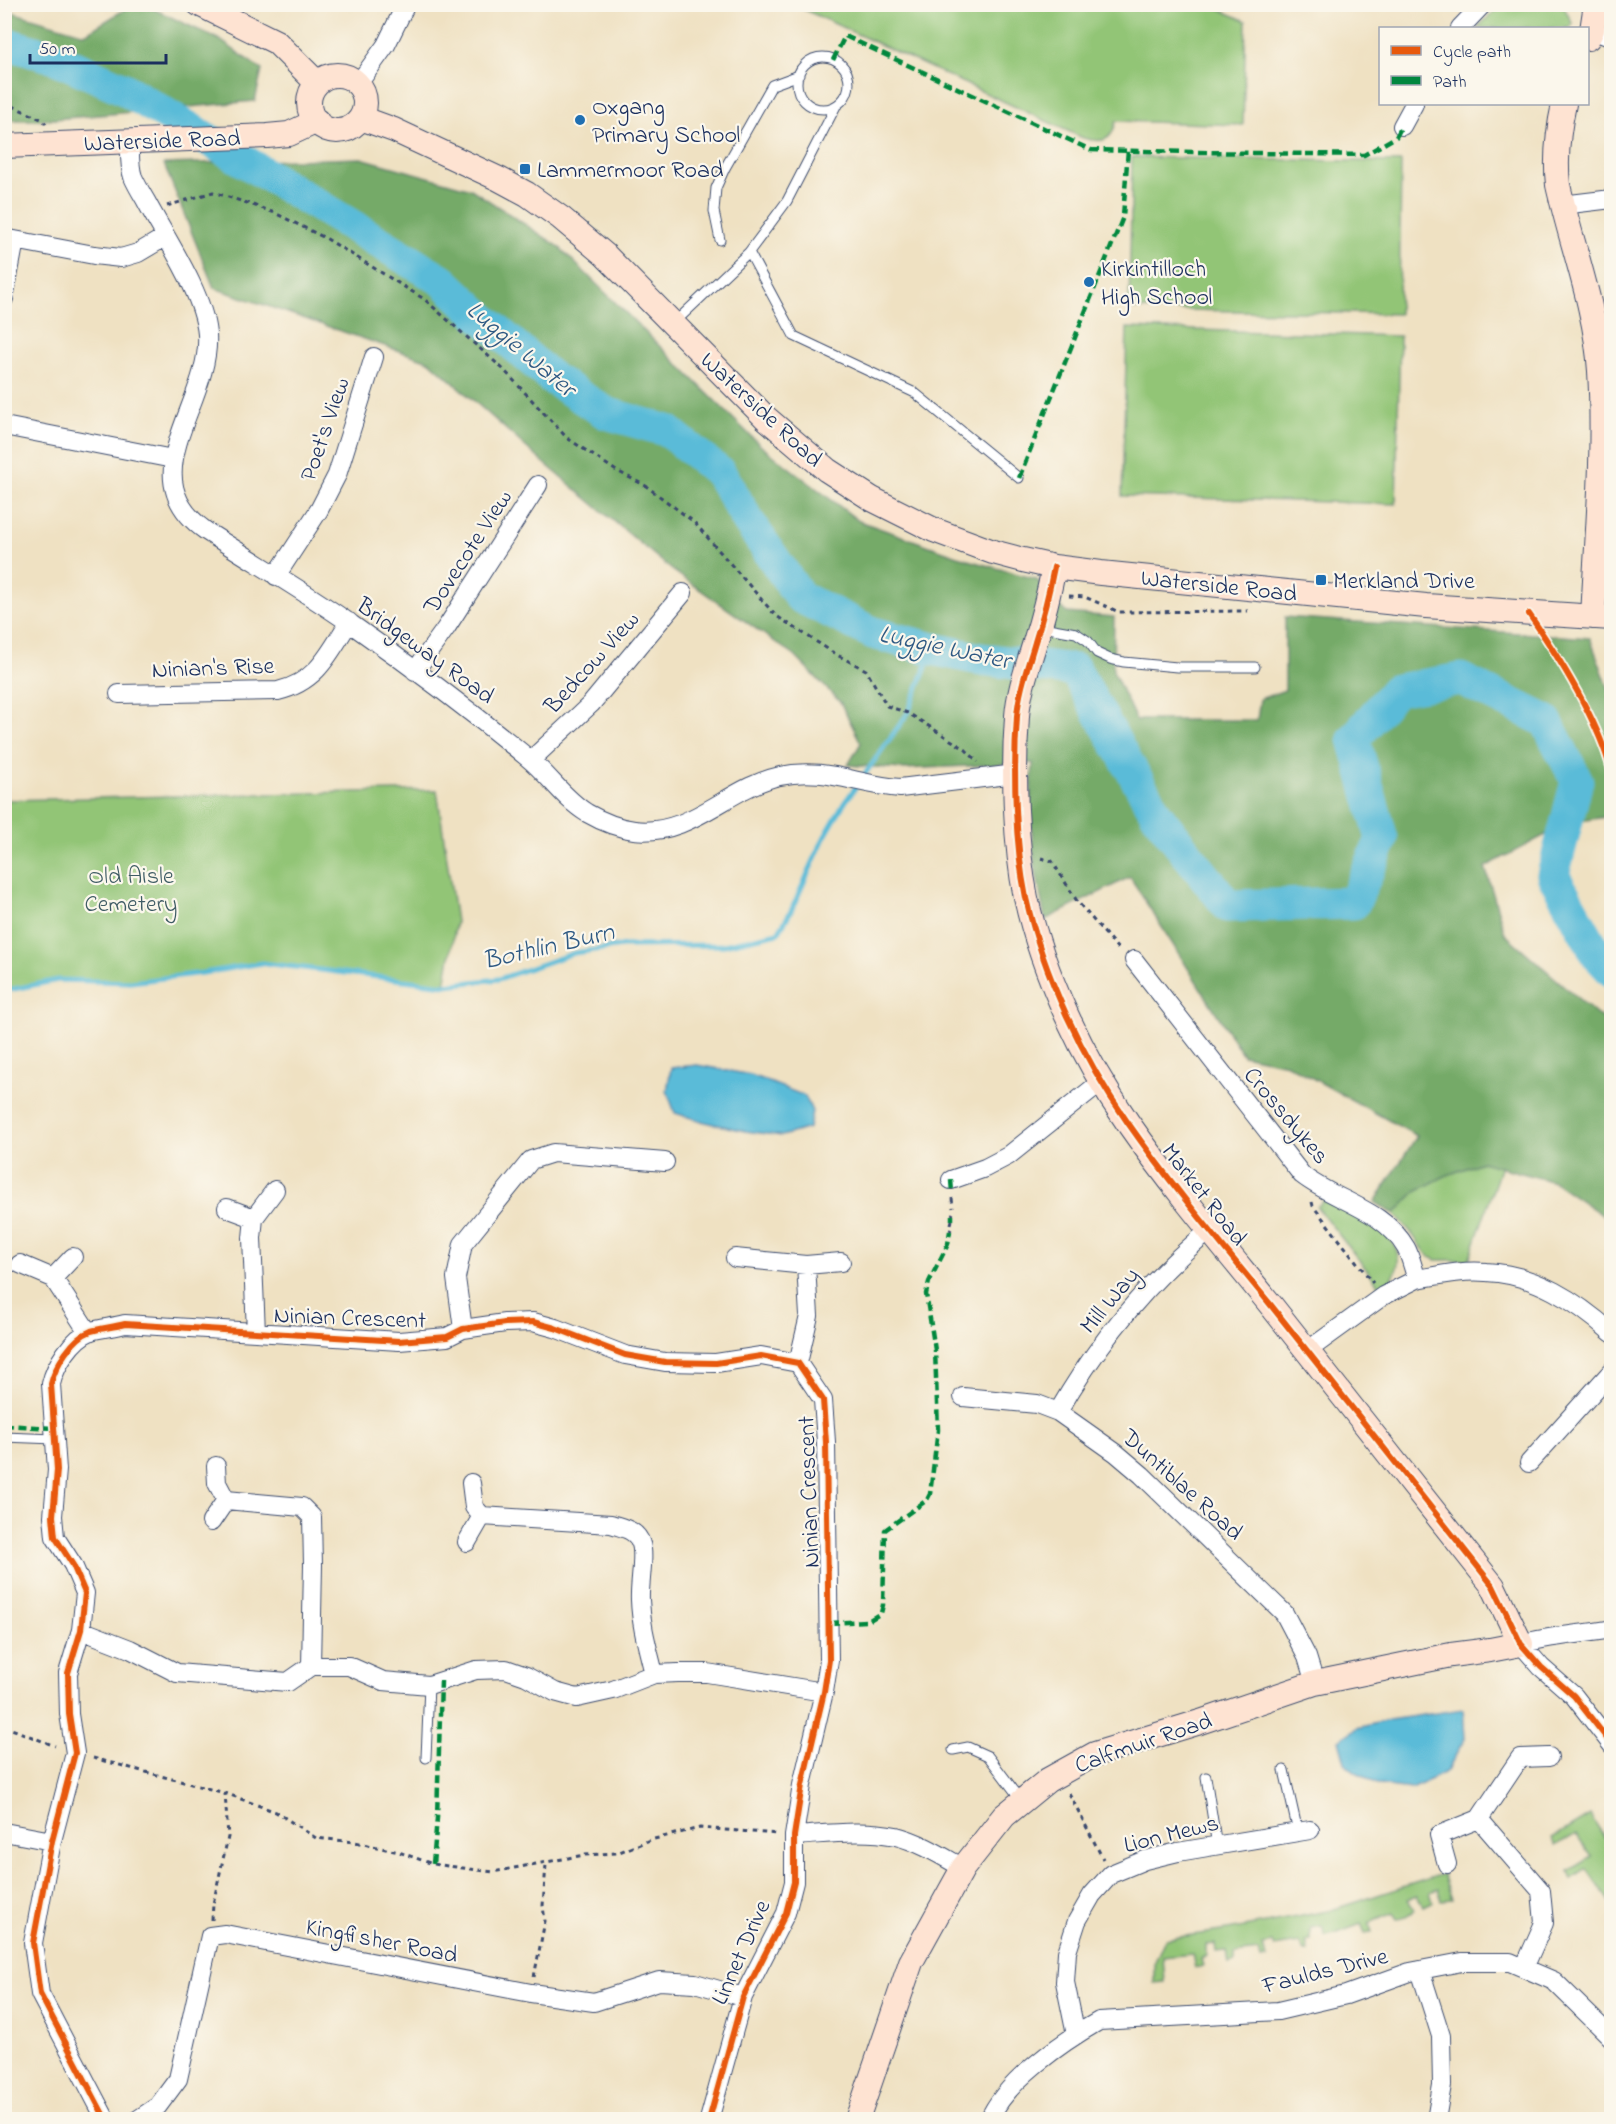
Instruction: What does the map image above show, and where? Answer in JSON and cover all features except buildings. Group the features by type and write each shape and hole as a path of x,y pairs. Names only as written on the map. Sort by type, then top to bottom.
{"street":[{"path":"199,4 276,42 317,83"},
{"path":"357,84 386,45 406,4"},
{"path":"1461,27 1483,4"},
{"path":"1596,4 1597,35"},
{"path":"337,75 345,76 357,84 365,100 361,118 350,128 341,131 332,130 317,121 309,106 312,91 317,83 337,75"},
{"path":"1402,126 1413,105"},
{"path":"1564,105 1556,162 1562,205 1594,330 1606,429 1602,617"},
{"name":"Waterside Road","path":"361,118 417,140 499,179 527,194 561,218 605,255 766,418 827,470 872,498 934,530 993,552 1054,567 1426,606 1602,617"},
{"name":"Waterside Road","path":"4,146 267,136 290,134 317,121"},
{"name":"Bridgeway Road","path":"130,141 133,177 193,288 203,314 207,334 207,352 203,369 173,459 172,474 177,500 194,523 349,622 415,670 531,760 586,812 619,826 647,831 684,823 761,781 795,773 832,774 883,787 900,788 1004,775"},
{"path":"1562,205 1611,199"},
{"path":"4,299 10,239 122,258 138,253 165,237"},
{"name":"Poet's View","path":"276,576 319,510 337,475 374,357"},
{"path":"4,426 173,459"},
{"name":"Dovecote View","path":"415,670 446,628 538,485"},
{"name":"Market Road","path":"1054,567 1025,675 1004,775 1020,853 1026,898 1038,943 1055,990 1102,1081 1127,1122 1493,1586 1521,1644 1541,1667 1574,1696 1611,1745"},
{"name":"Bedcow View","path":"531,760 591,704 683,593"},
{"name":"Ninian's Rise","path":"119,694 260,692 291,688 315,673 349,622"},
{"name":"Crossdykes","path":"1134,960 1302,1175 1379,1218 1406,1248 1417,1279"},
{"path":"951,1186 1008,1156 1102,1081"},
{"path":"463,1329 456,1278 464,1244 531,1160 553,1153 665,1162"},
{"path":"256,1332 252,1238 254,1218 275,1190"},
{"path":"227,1209 254,1218"},
{"name":"Mill Way","path":"1058,1412 1071,1387 1121,1321 1159,1278 1210,1230"},
{"path":"53,1278 73,1257"},
{"path":"735,1258 806,1265 841,1262"},
{"path":"20,1264 53,1278 88,1332"},
{"path":"798,1363 809,1316 806,1265"},
{"path":"1307,1351 1383,1296 1417,1279 1452,1273 1486,1272 1513,1276 1544,1286 1570,1299 1611,1333"},
{"name":"Ninian Crescent","path":"75,1753 69,1714 68,1673 81,1630 85,1593 73,1565 55,1536 53,1516 57,1470 51,1384 54,1371 66,1352 88,1332 124,1324 399,1341 447,1337 463,1329 505,1323 532,1322 555,1328 625,1355 665,1362 716,1363 761,1356 798,1363 822,1400 825,1432 829,1660 824,1692 802,1785 794,1836"},
{"path":"1529,1463 1611,1371"},
{"name":"Duntiblae Road","path":"963,1397 1037,1404 1058,1412 1116,1453 1142,1475 1284,1613 1300,1642 1316,1683"},
{"path":"216,1466 217,1483 225,1500"},
{"path":"471,1483 474,1507 482,1516 611,1524 636,1534 642,1545 641,1626 654,1674"},
{"path":"225,1500 302,1507 312,1517 310,1666"},
{"path":"212,1522 225,1500"},
{"path":"467,1542 482,1516"},
{"path":"1521,1644 1548,1636 1582,1635 1611,1629"},
{"path":"81,1630 130,1649 177,1673 288,1682 310,1666 349,1666 383,1681 429,1685 476,1670 506,1670 526,1676 555,1692 577,1698 613,1690 654,1674 706,1673 824,1692"},
{"name":"Calfmuir Road","path":"857,2120 911,1962 963,1868 1005,1816 1059,1773 1095,1754 1316,1683 1451,1655 1521,1644"},
{"path":"75,1753 52,1841 33,1943 40,1994 106,2120"},
{"path":"1447,1864 1439,1835 1479,1819 1520,1758 1549,1757"},
{"path":"1479,1819 1541,1891 1544,1923 1524,1968"},
{"name":"Lion Mews","path":"1076,2035 1065,1982 1067,1952 1077,1921 1092,1895 1111,1874 1145,1860 1217,1845 1304,1831"},
{"path":"4,1832 52,1841"},
{"path":"794,1836 863,1833 897,1836 925,1847 963,1868"},
{"name":"Linnet Drive","path":"709,2120 742,1997 786,1913 794,1882 794,1836"},
{"name":"Kingfisher Road","path":"210,1936 225,1934 531,1994 594,2002 659,1981 695,1983 742,1997"},
{"path":"137,2120 158,2106 178,2079 210,1936"},
{"name":"Faulds Drive","path":"989,2120 993,2109 1024,2075 1076,2035 1100,2021 1278,2011 1346,1995 1420,1970 1462,1962 1510,1962 1554,1982 1611,2038"},
{"path":"1420,1970 1441,2036 1442,2085 1436,2120"}],"lane":[{"path":"673,324 749,252 787,201 836,106 846,94 849,86 848,78 840,64 833,60 817,58 803,67 799,75 797,83 803,100 818,109 836,106"},
{"path":"720,240 714,211 716,188 725,168 772,85 799,75"},
{"path":"749,252 794,336 915,393 1019,478"},
{"path":"1037,635 1076,633 1088,641 1097,653 1124,662 1176,667 1255,668"},
{"path":"4,1437 55,1439"},
{"path":"426,1758 429,1685"},
{"path":"953,1750 968,1747 988,1756 1022,1802"},
{"path":"1284,1770 1304,1831"},
{"path":"1206,1777 1217,1845"}],"path":[{"path":"4,102 44,120 57,144"},
{"path":"152,211 213,192 275,213 327,239 424,299 503,369 567,438 615,470 646,486 694,522 775,615 837,655 866,670 887,706 917,719 1004,775"},
{"path":"1052,861 1077,901 1129,963 1134,960"},
{"path":"1311,1182 1313,1206 1383,1296"},
{"path":"951,1186 953,1212"},
{"path":"4,1726 75,1753 225,1793 276,1812 316,1839 355,1842 399,1852 433,1864 493,1872 546,1864 584,1855 617,1853 650,1840 700,1828 794,1836"},
{"path":"1059,1773 1111,1874"},
{"path":"210,1936 213,1904 228,1838 225,1793"},
{"path":"531,1994 544,1921 546,1864"}],"green space":[{"path":"132,5 145,5 220,40 262,70 255,101 44,120 5,120 5,89 9,88 5,86 5,10 85,34"},
{"path":"794,5 1209,5 1246,21 1243,125 1116,121 1109,137 1101,140 1083,138"},
{"path":"1501,5 1563,5 1572,23 1570,27 1478,27"},
{"path":"1132,157 1401,162 1399,314 1129,309"},
{"path":"361,158 471,189 558,246 761,446 859,521 975,562 1036,579 1067,613 1114,617 1113,671 1136,720 1257,720 1260,699 1285,690 1285,617 1590,638 1611,695 1611,816 1568,823 1485,867 1505,934 1597,1015 1611,1023 1611,1221 1554,1182 1482,1162 1445,1176 1416,1191 1394,1214 1375,1202 1417,1136 1287,1064 1243,1055 1130,877 1045,920 1034,861 1030,806 1033,763 903,769 848,765 861,743 840,702 795,656 672,570 536,456 429,361 214,288 164,164"},
{"path":"1127,328 1400,336 1396,504 1122,496"},
{"name":"Old Aisle Cemetery","path":"437,790 456,922 445,985 262,963 131,982 58,980 5,990 5,800"},
{"path":"1482,1162 1501,1166 1469,1260 1436,1260 1429,1257 1394,1214 1416,1191 1444,1176"},
{"path":"1324,1200 1371,1223 1391,1240 1397,1251 1398,1262 1392,1277 1381,1288 1317,1207"},
{"path":"1590,1815 1611,1847 1611,1904 1587,1869 1572,1879 1569,1871 1592,1857 1576,1834 1556,1846 1552,1838"},
{"path":"1443,1874 1452,1899 1441,1900 1438,1889 1430,1892 1433,1902 1423,1906 1417,1896 1408,1899 1414,1910 1411,1914 1397,1919 1393,1913 1369,1923 1372,1932 1365,1933 1361,1924 1325,1936 1322,1926 1311,1928 1311,1940 1306,1941 1308,1951 1304,1951 1299,1943 1274,1947 1272,1943 1263,1945 1266,1958 1261,1959 1259,1951 1235,1954 1235,1962 1229,1964 1227,1951 1216,1952 1215,1944 1206,1945 1206,1956 1201,1958 1203,1966 1195,1968 1192,1954 1163,1957 1165,1982 1154,1983 1154,1964 1165,1939 1328,1911"}],"water":[{"path":"697,1065 751,1075 805,1096 812,1111 809,1128 782,1136 745,1131 675,1113 667,1091 671,1068"},
{"path":"1463,1709 1465,1738 1447,1771 1412,1789 1379,1785 1346,1766 1339,1740 1357,1728 1389,1720"}],"waterway":[{"name":"Luggie Water","path":"4,43 53,57 124,89 442,280 553,379 606,413 668,431 720,473 748,521 800,597 873,633 933,649 980,659 1075,670 1157,815 1228,906 1354,903 1382,839 1354,739 1396,690 1461,679 1546,721 1577,781 1553,875 1598,956 1612,971"},
{"name":"Bothlin Burn","path":"4,991 58,980 131,982 262,963 445,985 499,979 574,953 622,946 724,945 778,933 791,911 824,838 843,805 908,713 933,649"}],"marked path":[{"path":"833,60 845,36 1091,150 1364,155 1396,137 1402,126"},
{"path":"1019,478 1123,217 1128,149"},
{"path":"951,1180 952,1192"},
{"path":"952,1215 952,1220"},
{"path":"830,1623 868,1621 881,1613 885,1530 927,1500 930,1494 938,1430 935,1350 926,1294 929,1282 948,1244 950,1231"},
{"path":"4,1425 53,1428"},
{"path":"433,1864 437,1818 441,1681"}],"cycle path":[{"path":"1054,567 1020,697 1017,716 1015,784 1019,855 1026,898 1033,927 1066,1015 1111,1098 1162,1170 1493,1586 1521,1644 1541,1667 1574,1696 1612,1745"},
{"path":"1529,614 1565,670 1588,712 1612,774"},
{"path":"106,2120 40,1994 33,1943 52,1841 75,1753 69,1714 68,1673 81,1630 85,1593 73,1565 55,1537 53,1516 57,1470 51,1384 60,1361 77,1340 91,1331 125,1324 399,1341 447,1337 463,1329 505,1323 533,1322 625,1355 665,1362 716,1363 761,1356 798,1363 823,1400 826,1442 829,1660 824,1692 802,1785 794,1836 794,1882 786,1913 743,1997 709,2120"}],"place":[{"name":"Oxgang Primary School","path":"580,120"},
{"name":"Lammermoor Road","path":"525,169"},
{"name":"Kirkintilloch High School","path":"1089,282"},
{"name":"Merkland Drive","path":"1321,580"}]}
